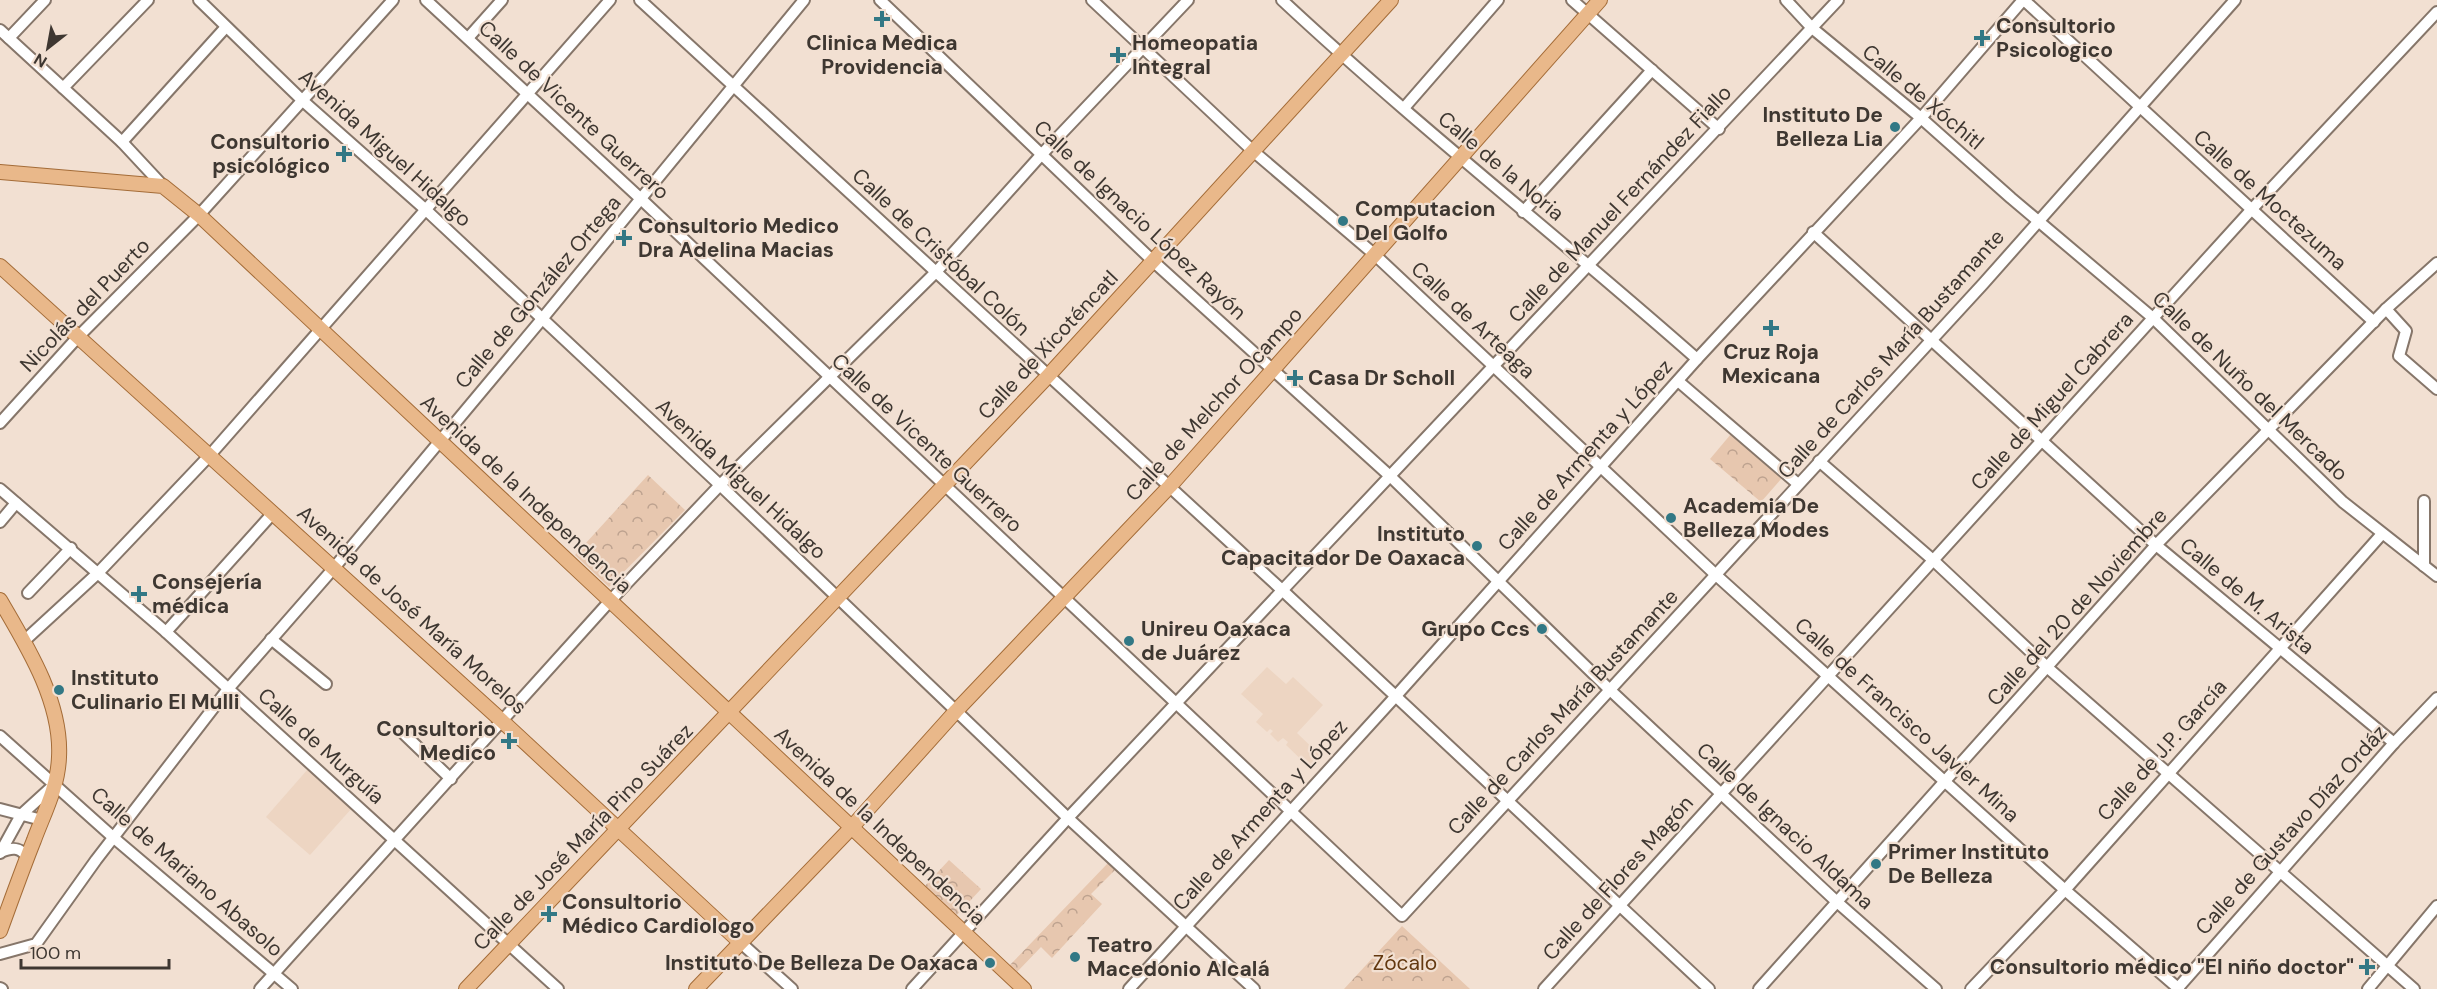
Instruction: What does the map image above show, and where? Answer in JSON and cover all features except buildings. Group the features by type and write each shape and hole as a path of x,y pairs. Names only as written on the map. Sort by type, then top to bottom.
{"main road":[{"name":"Calle de Xicoténcatl","path":"730,715 1154,262 1391,0"},
{"name":"Calle de Melchor Ocampo","path":"696,989 851,828 956,711 1170,486 1274,372 1459,157 1600,0"},
{"path":"0,172 163,186"},
{"name":"Avenida de la Independencia","path":"163,186 199,215 320,327 609,602 1024,989"},
{"name":"Avenida de José María Morelos","path":"0,266 620,828 740,942"},
{"path":"0,600 24,641 54,715 59,757 56,784 0,931"},
{"name":"Calle de José María Pino Suárez","path":"466,989 730,715"}],"street":[{"path":"9,38 45,0"},
{"path":"63,88 148,0"},
{"name":"Avenida Miguel Hidalgo","path":"199,0 303,101 426,210 720,485 1068,818 1254,989"},
{"name":"Nicolás del Puerto","path":"0,423 77,338 199,215 393,0"},
{"name":"Calle de Vicente Guerrero","path":"426,0 641,199 1176,706 1402,916"},
{"path":"468,38 502,0"},
{"path":"24,641 98,573 210,455 320,327 610,0"},
{"name":"Calle de Cristóbal Colón","path":"640,0 1170,486 1507,802 1622,905 1709,989"},
{"name":"Calle de González Ortega","path":"0,954 36,944 228,689 333,569 542,319 804,0"},
{"name":"Calle de Ignacio López Rayón","path":"880,0 1154,262 1391,477 1610,690"},
{"name":"Calle de Arteaga","path":"1092,0 1253,151 1374,254 1599,468 1716,575"},
{"path":"260,989 609,602 720,485 936,273 1042,154 1188,0"},
{"path":"1404,108 1498,0"},
{"path":"1572,0 1719,129"},
{"name":"Calle de Xóchitl","path":"1786,0 1812,28 1921,118 2037,221"},
{"name":"Calle de Manuel Fernández Fiallo","path":"912,989 1068,818 1176,706 1282,590 1495,367 1838,0"},
{"name":"Calle de Moctezuma","path":"2024,0 2374,322"},
{"name":"Calle de Armenta y López","path":"1129,989 1395,698 1697,359 1921,118 2024,0"},
{"name":"Calle de Carlos María Bustamante","path":"1402,916 1932,338 2235,0"},
{"name":"Calle de la Noria","path":"1289,2 1343,55 1459,157 1589,264 1697,359"},
{"name":"Calle de Miguel Cabrera","path":"1721,792 2252,209 2437,12"},
{"path":"122,142 226,27"},
{"name":"Avenida de la Independencia","path":"0,30 122,142 163,186"},
{"path":"1523,212 1652,70"},
{"name":"Calle de Nuño del Mercado","path":"2037,221 2153,318 2267,431 2381,535 2437,576"},
{"name":"Calle de M. Arista","path":"1814,232 2044,440 2156,545 2394,743"},
{"name":"Calle del 20 de Noviembre","path":"1759,989 2156,545 2386,309 2437,263"},
{"path":"2386,309 2406,331 2399,356 2437,389"},
{"path":"1678,381 1798,484"},
{"path":"1820,461 1933,560 2048,668 2414,989"},
{"name":"Calle de Murguía","path":"0,489 166,632 558,989"},
{"path":"2424,501 2424,566"},
{"path":"0,522 16,503"},
{"path":"166,632 273,513"},
{"name":"Calle de J.P. García","path":"1971,989 2065,890 2167,772 2381,535"},
{"path":"28,593 71,548"},
{"name":"Calle de Francisco Javier Mina","path":"1716,575 1945,783 2178,988"},
{"path":"272,639 326,684"},
{"name":"Calle de Ignacio Aldama","path":"1610,690 1836,902 1935,989"},
{"name":"Calle de Gustavo Díaz Ordáz","path":"2178,988 2394,743 2437,698"},
{"path":"404,734 451,779"},
{"name":"Calle de Mariano Abasolo","path":"0,736 114,838 292,989"},
{"path":"0,852 21,815 56,784"},
{"name":"Calle de Flores Magón","path":"1544,989 1622,905 1721,792"},
{"path":"0,809 42,820"},
{"path":"0,852 16,848 22,850 27,857"},
{"path":"2368,989 2437,906"},
{"name":"Avenida de José María Morelos","path":"740,942 792,989"}],"shaded area":[{"path":"1267,667 1286,684 1293,677 1323,705 1297,733 1323,758 1312,770 1286,745 1288,742 1283,738 1278,742 1270,734 1273,731 1270,729 1267,732 1256,722 1263,714 1241,694"},
{"path":"308,769 352,808 310,855 266,817"}],"green space":[{"path":"1731,434 1782,478 1761,502 1710,459"},
{"path":"648,475 685,510 609,587 575,555"},
{"path":"949,860 981,889 956,916 924,887"},
{"path":"1108,863 1115,870 1091,894 1102,904 1052,958 1041,947 1016,973 1009,966"},
{"name":"Zócalo","path":"1402,926 1470,989 1344,989"}],"place":[{"name":"Clinica Medica Providencia","path":"882,19"},
{"name":"Consultorio Psicologico","path":"1982,38"},
{"name":"Homeopatia Integral","path":"1118,55"},
{"name":"Instituto De Belleza Lia","path":"1895,127"},
{"name":"Consultorio psicológico","path":"344,154"},
{"name":"Computacion Del Golfo","path":"1343,221"},
{"name":"Consultorio Medico Dra Adelina Macias","path":"624,238"},
{"name":"Cruz Roja Mexicana","path":"1771,328"},
{"name":"Casa Dr Scholl","path":"1295,378"},
{"name":"Academia De Belleza Modes","path":"1671,518"},
{"name":"Instituto Capacitador De Oaxaca","path":"1477,546"},
{"name":"Consejería médica","path":"139,594"},
{"name":"Grupo Ccs","path":"1542,629"},
{"name":"Unireu Oaxaca de Juárez","path":"1129,641"},
{"name":"Instituto Culinario El Mulli","path":"59,690"},
{"name":"Consultorio Medico","path":"509,741"},
{"name":"Primer Instituto De Belleza","path":"1876,864"},
{"name":"Consultorio Médico Cardiologo","path":"549,914"},
{"name":"Teatro Macedonio Alcalá","path":"1075,957"},
{"name":"Instituto De Belleza De Oaxaca","path":"990,963"},
{"name":"Consultorio médico \"El niño doctor\"","path":"2367,967"}]}
